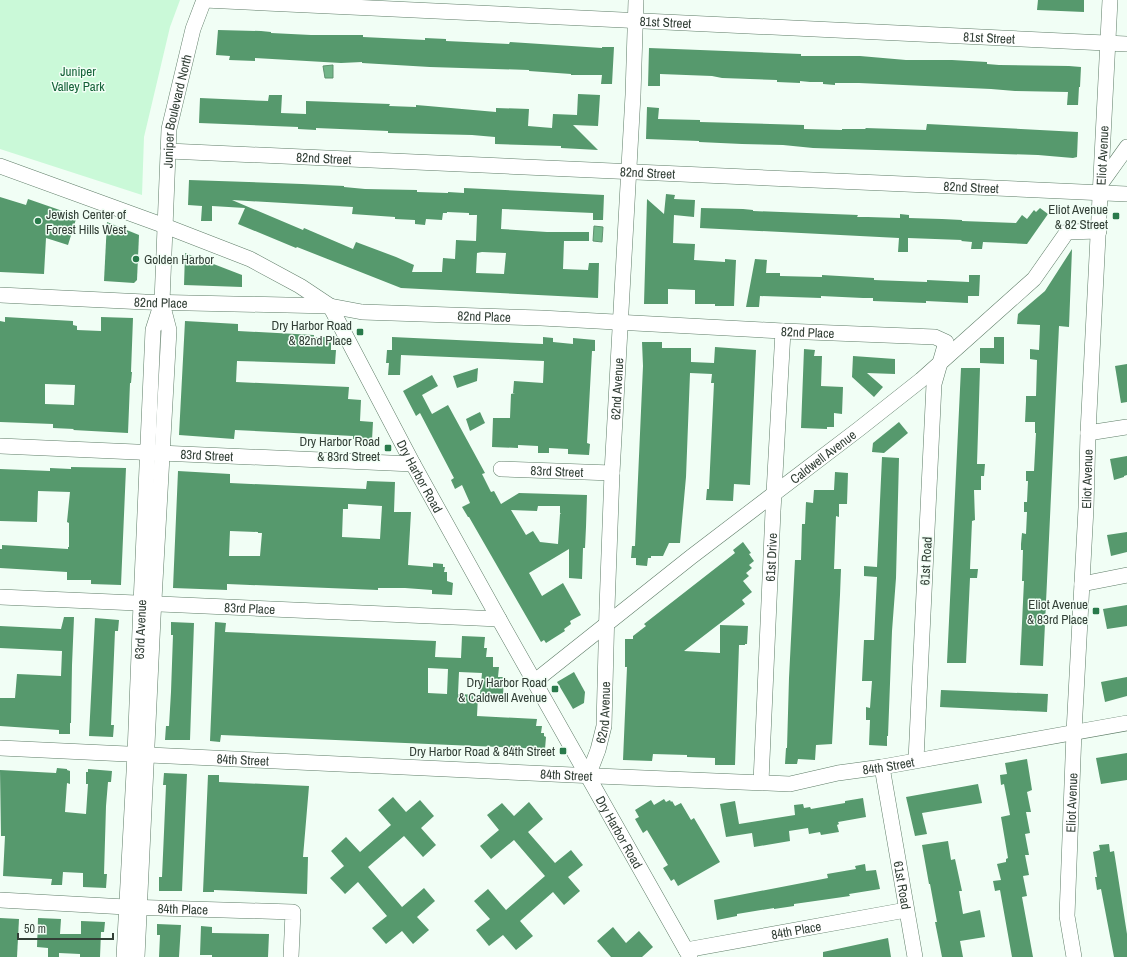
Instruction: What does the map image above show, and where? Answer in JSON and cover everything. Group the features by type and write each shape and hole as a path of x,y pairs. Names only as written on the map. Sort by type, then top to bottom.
{"street":[{"name":"81st Street","path":"204,0 1127,44"},
{"name":"Juniper Boulevard North","path":"165,226 169,129 193,29 204,0"},
{"name":"62nd Avenue","path":"588,776 598,750 604,726 612,473 636,0"},
{"name":"Eliot Avenue","path":"1074,957 1067,916 1074,732 1086,508 1088,433 1110,0"},
{"path":"1101,187 1127,147"},
{"name":"82nd Street","path":"168,151 628,172 1101,187 1127,194"},
{"name":"Dry Harbor Road","path":"0,166 250,258 300,286 330,306 413,464 688,953"},
{"name":"63rd Avenue","path":"124,957 133,907 155,452 169,330 162,302 165,226"},
{"name":"Caldwell Avenue","path":"535,681 921,380 1034,279 1067,232 1099,231"},
{"name":"82nd Place","path":"0,295 162,302 330,306 362,312 541,318 783,331 935,337 946,342 940,362"},
{"name":"61st Drive","path":"761,782 783,331"},
{"name":"61st Road","path":"916,760 934,384 940,362"},
{"path":"1088,433 1127,427"},
{"name":"83rd Street","path":"0,446 413,464"},
{"name":"83rd Street","path":"501,469 612,473"},
{"path":"1082,584 1127,575"},
{"name":"83rd Place","path":"0,597 499,619"},
{"name":"84th Street","path":"0,748 588,776 790,784 838,773 882,767 1127,723"},
{"name":"61st Road","path":"882,767 915,957"},
{"name":"84th Place","path":"0,900 133,907 293,912 291,957"},
{"name":"63rd Avenue","path":"133,907 137,957"},
{"name":"84th Place","path":"688,953 906,910"}],"green space":[{"name":"Juniper Valley Park","path":"0,0 180,0 170,27 144,137 142,195 0,149"}],"shaded area":[{"path":"333,65 333,78 325,78 323,66"},
{"path":"594,226 603,227 602,242 593,241"}],"building":[{"path":"1038,0 1084,0 1084,12 1037,10"},
{"path":"218,30 261,31 311,35 363,35 363,37 425,40 425,38 446,39 446,41 509,44 510,42 602,48 614,47 612,84 601,84 602,75 571,75 529,70 430,67 362,62 341,63 255,58 255,61 229,60 230,56 216,55"},
{"path":"649,48 801,54 801,56 860,56 906,60 952,60 987,62 987,64 999,65 1081,67 1078,105 1067,105 1068,92 1015,91 859,83 835,83 835,85 823,84 823,82 777,82 777,80 722,78 712,76 660,74 660,86 648,86"},
{"path":"578,94 600,95 598,126 573,125 598,150 561,148 561,146 495,144 495,137 472,135 388,133 388,131 316,128 316,130 298,129 298,127 199,123 200,98 268,101 269,95 282,95 281,113 306,114 306,101 390,104 389,106 416,107 416,105 496,112 496,108 529,109 528,126 552,128 553,114 577,115"},
{"path":"647,107 659,108 658,119 700,120 700,122 804,125 804,129 842,130 866,129 865,128 926,130 927,124 1078,132 1077,157 813,148 783,145 646,139"},
{"path":"189,180 344,186 365,189 417,190 417,192 464,193 464,188 604,195 603,220 593,220 593,213 502,209 501,229 547,232 589,232 589,241 564,241 563,269 588,270 589,263 599,263 598,298 401,288 238,224 245,208 212,206 212,221 201,221 202,206 188,205","holes":["232,200 353,207 352,214 415,220 415,224 425,225 426,219 442,220 443,213 469,213 469,215 477,215 476,241 456,240 455,259 443,258 442,272 412,272 414,265 396,257 356,242 353,249","477,253 506,253 504,274 476,273"]},
{"path":"666,194 675,195 674,199 695,200 694,217 674,215 673,243 695,244 694,260 725,262 725,259 736,260 734,306 695,304 695,290 668,289 668,304 644,304 647,199 664,214"},
{"path":"0,197 26,205 28,199 77,216 68,245 46,238 44,274 0,272"},
{"path":"701,208 858,215 857,217 900,218 900,214 909,215 909,218 1016,223 1022,215 1027,219 1034,210 1036,212 1040,208 1048,214 1027,244 983,242 982,249 971,249 972,242 961,241 962,240 908,238 908,252 898,252 899,238 700,228"},
{"path":"107,222 139,235 137,280 134,283 104,281"},
{"path":"1072,249 1069,327 1059,326 1043,666 1020,665 1024,581 1022,581 1023,550 1021,550 1021,544 1022,533 1026,534 1027,512 1024,512 1024,502 1027,502 1028,481 1026,481 1026,471 1034,471 1036,433 1035,422 1025,422 1026,396 1036,396 1037,360 1030,359 1030,349 1039,350 1040,325 1017,324 1018,314 1045,291"},
{"path":"185,253 242,275 242,287 184,285"},
{"path":"755,259 767,260 766,273 780,273 780,276 822,277 822,275 874,278 874,280 969,282 969,275 980,275 979,296 968,296 968,303 926,301 926,303 873,301 873,298 760,296 759,307 746,307"},
{"path":"5,317 73,321 73,325 77,326 77,330 101,331 101,317 133,318 132,372 130,383 128,433 53,428 53,424 0,422 0,321 5,322","holes":["45,384 75,385 74,405 45,404"]},
{"path":"185,321 238,324 238,331 331,337 331,350 336,350 335,364 237,361 236,382 349,387 348,399 361,400 360,421 373,422 372,440 353,439 353,436 235,430 234,439 179,435"},
{"path":"392,337 543,344 543,337 553,338 553,342 573,344 573,338 595,340 595,351 592,351 587,443 590,444 589,455 568,454 568,449 549,448 549,453 538,453 538,446 518,445 518,448 492,447 493,418 510,418 511,394 515,393 513,393 514,381 543,383 544,361 401,355 400,375 388,375 389,363 386,363 387,350 392,350"},
{"path":"994,337 1004,337 1004,364 980,363 980,348 994,348"},
{"path":"642,342 662,342 662,348 691,348 691,362 714,363 715,347 756,350 750,485 734,484 733,501 706,500 707,489 709,489 714,383 711,383 712,374 690,373 686,477 680,543 669,543 663,556 651,556 651,558 648,558 647,566 636,565 636,558 631,558 632,546 635,546 643,366"},
{"path":"804,349 815,350 814,356 822,356 821,386 843,387 842,414 834,413 834,427 827,427 827,429 801,428"},
{"path":"853,356 895,359 895,374 867,373 883,387 874,397 852,377"},
{"path":"1127,364 1127,402 1121,403 1115,366"},
{"path":"478,368 477,381 457,388 453,376"},
{"path":"961,368 980,368 977,464 985,464 984,476 981,476 981,490 974,490 975,520 972,521 970,569 978,569 977,578 970,578 966,663 947,663"},
{"path":"432,375 438,386 422,395 432,414 448,405 485,473 482,474 491,492 494,491 501,504 519,493 587,495 582,579 569,578 569,549 529,573 542,596 563,583 581,615 570,621 571,624 564,629 565,631 546,643 544,640 541,642 462,507 470,503 462,485 455,489 451,480 454,478 420,413 416,416 403,391","holes":["538,506 560,506 561,513 558,544 540,542 533,531 526,535 511,510 537,511"]},
{"path":"480,412 485,423 470,431 466,419"},
{"path":"899,422 908,433 884,453 872,452 873,443"},
{"path":"1127,456 1127,475 1114,480 1110,459"},
{"path":"882,457 899,458 896,578 887,746 869,745 870,720 866,720 866,707 870,708 872,681 862,681 864,640 874,640 877,577 864,576 864,566 877,567"},
{"path":"71,467 126,468 121,585 91,584 91,580 67,580 67,572 0,568 0,549 2,549 2,545 68,549 69,523 67,522 70,492 38,491 37,522 0,521 0,469 50,471 50,468 71,469"},
{"path":"178,471 230,474 230,483 366,489 367,481 395,482 394,512 411,512 408,565 433,567 433,563 443,564 443,567 445,567 444,572 447,572 447,581 453,583 452,595 432,594 432,590 405,588 378,588 378,590 227,584 227,590 173,588","holes":["348,504 382,506 380,539 342,537 343,509 348,509","230,531 262,533 260,556 229,556"]},
{"path":"835,472 848,473 847,504 839,504 839,517 836,516 834,569 841,569 832,744 816,745 815,760 798,759 797,764 785,764 787,748 795,560 801,560 802,524 805,524 806,502 813,503 814,490 834,490"},
{"path":"1127,532 1127,552 1111,556 1107,535"},
{"path":"743,542 751,553 749,554 754,561 749,565 752,568 746,573 749,576 743,581 752,592 742,600 745,604 684,651 720,653 720,625 748,626 747,644 739,645 735,765 715,765 715,758 687,757 687,755 653,754 652,761 623,760 627,667 625,667 625,639 633,639 633,636 646,626 644,624 735,553 733,550"},
{"path":"1127,605 1127,626 1107,629 1103,609"},
{"path":"64,617 74,617 70,734 59,734 59,730 0,726 0,698 15,698 17,674 61,676 62,651 0,648 0,626 61,629"},
{"path":"95,618 119,620 118,631 115,631 111,725 114,725 113,737 89,736"},
{"path":"171,622 194,623 190,740 165,740 166,726 169,726 171,692 173,635 171,635"},
{"path":"215,622 226,623 225,632 436,641 435,657 461,658 462,636 485,637 484,648 487,648 486,657 493,657 493,667 499,667 498,677 504,677 503,696 480,694 482,673 459,672 458,694 478,695 477,716 537,719 536,726 542,726 541,733 544,733 544,736 546,737 545,749 221,735 220,742 210,741","holes":["428,668 448,669 447,694 428,693"]},
{"path":"574,672 585,692 584,703 573,709 557,682"},
{"path":"1127,677 1127,696 1105,702 1101,682"},
{"path":"941,690 1048,694 1047,712 940,707"},
{"path":"1127,753 1127,780 1101,784 1096,758"},
{"path":"1027,759 1032,790 1027,792 1031,812 1026,812 1030,833 1025,834 1029,855 1025,855 1029,875 1023,876 1027,896 1022,897 1033,957 1012,957 1000,890 995,891 993,881 1001,880 997,864 1006,862 1006,859 1008,858 1001,817 1010,815 1004,784 1001,785 1000,775 1007,774 1005,763"},
{"path":"57,768 67,769 70,771 70,784 67,783 65,812 86,814 88,784 86,784 86,772 88,772 88,769 112,771 111,782 108,782 106,806 104,874 107,874 106,888 83,887 83,873 63,872 62,885 51,885 52,879 3,876 5,836 1,836 0,770 56,773"},
{"path":"164,773 187,774 182,891 159,891 159,877 162,877 166,785 163,785"},
{"path":"208,775 219,775 219,782 309,786 303,857 308,857 307,894 214,890 214,892 203,892"},
{"path":"978,784 982,803 922,813 927,834 915,836 906,797"},
{"path":"393,797 406,812 420,800 434,816 421,828 436,845 423,857 404,836 368,867 402,907 424,888 435,901 417,917 429,930 413,944 402,931 386,944 372,928 387,916 358,882 345,894 330,878 344,866 331,851 346,837 360,852 391,825 378,810"},
{"path":"863,798 866,817 838,822 839,824 837,825 839,832 821,835 820,832 809,834 808,828 789,831 790,841 754,847 752,833 726,837 720,804 735,801 739,824 795,815 794,805 803,804 804,808 810,807 811,809"},
{"path":"664,799 666,802 670,800 671,802 672,801 675,806 681,803 691,820 694,818 720,862 678,886 674,879 671,881 663,868 668,865 647,830 643,833 635,819 639,817 635,810 651,800 654,805"},
{"path":"529,802 543,819 528,832 555,863 571,850 583,865 568,877 580,891 564,905 553,892 520,921 533,936 516,950 503,935 489,946 476,930 490,919 474,901 488,889 506,910 545,876 514,840 491,859 480,846 499,830 487,815 502,803 514,816"},
{"path":"948,841 951,860 955,859 962,891 959,891 963,914 980,910 985,937 960,941 963,957 942,957 935,922 937,922 922,845"},
{"path":"1109,844 1110,852 1114,851 1127,934 1127,957 1114,957 1101,889 1097,890 1095,877 1097,877 1093,852 1100,850 1099,845"},
{"path":"865,864 866,871 876,870 880,889 849,894 850,896 794,904 794,906 737,914 737,916 717,920 714,900 828,878 827,874 856,869 855,866"},
{"path":"0,918 19,919 17,957 0,957"},
{"path":"38,918 61,919 60,934 81,934 81,921 105,922 104,932 101,932 100,957 80,957 80,954 59,953 59,957 48,957 48,948 37,947"},
{"path":"157,924 181,925 179,957 159,957 160,935 157,935"},
{"path":"201,926 212,927 212,933 269,934 268,957 212,957 212,955 200,955"},
{"path":"613,927 626,943 639,931 653,947 642,957 611,957 597,941"},
{"path":"888,938 891,957 823,957 823,952"}],"place":[{"name":"Eliot Avenue & 82 Street","path":"1116,216"},
{"name":"Jewish Center of Forest Hills West","path":"38,221"},
{"name":"Golden Harbor","path":"136,259"},
{"name":"Dry Harbor Road & 82nd Place","path":"360,332"},
{"name":"Dry Harbor Road & 83rd Street","path":"388,448"},
{"name":"Eliot Avenue & 83rd Place","path":"1096,611"},
{"name":"Dry Harbor Road & Caldwell Avenue","path":"555,689"},
{"name":"Dry Harbor Road & 84th Street","path":"563,751"}]}
